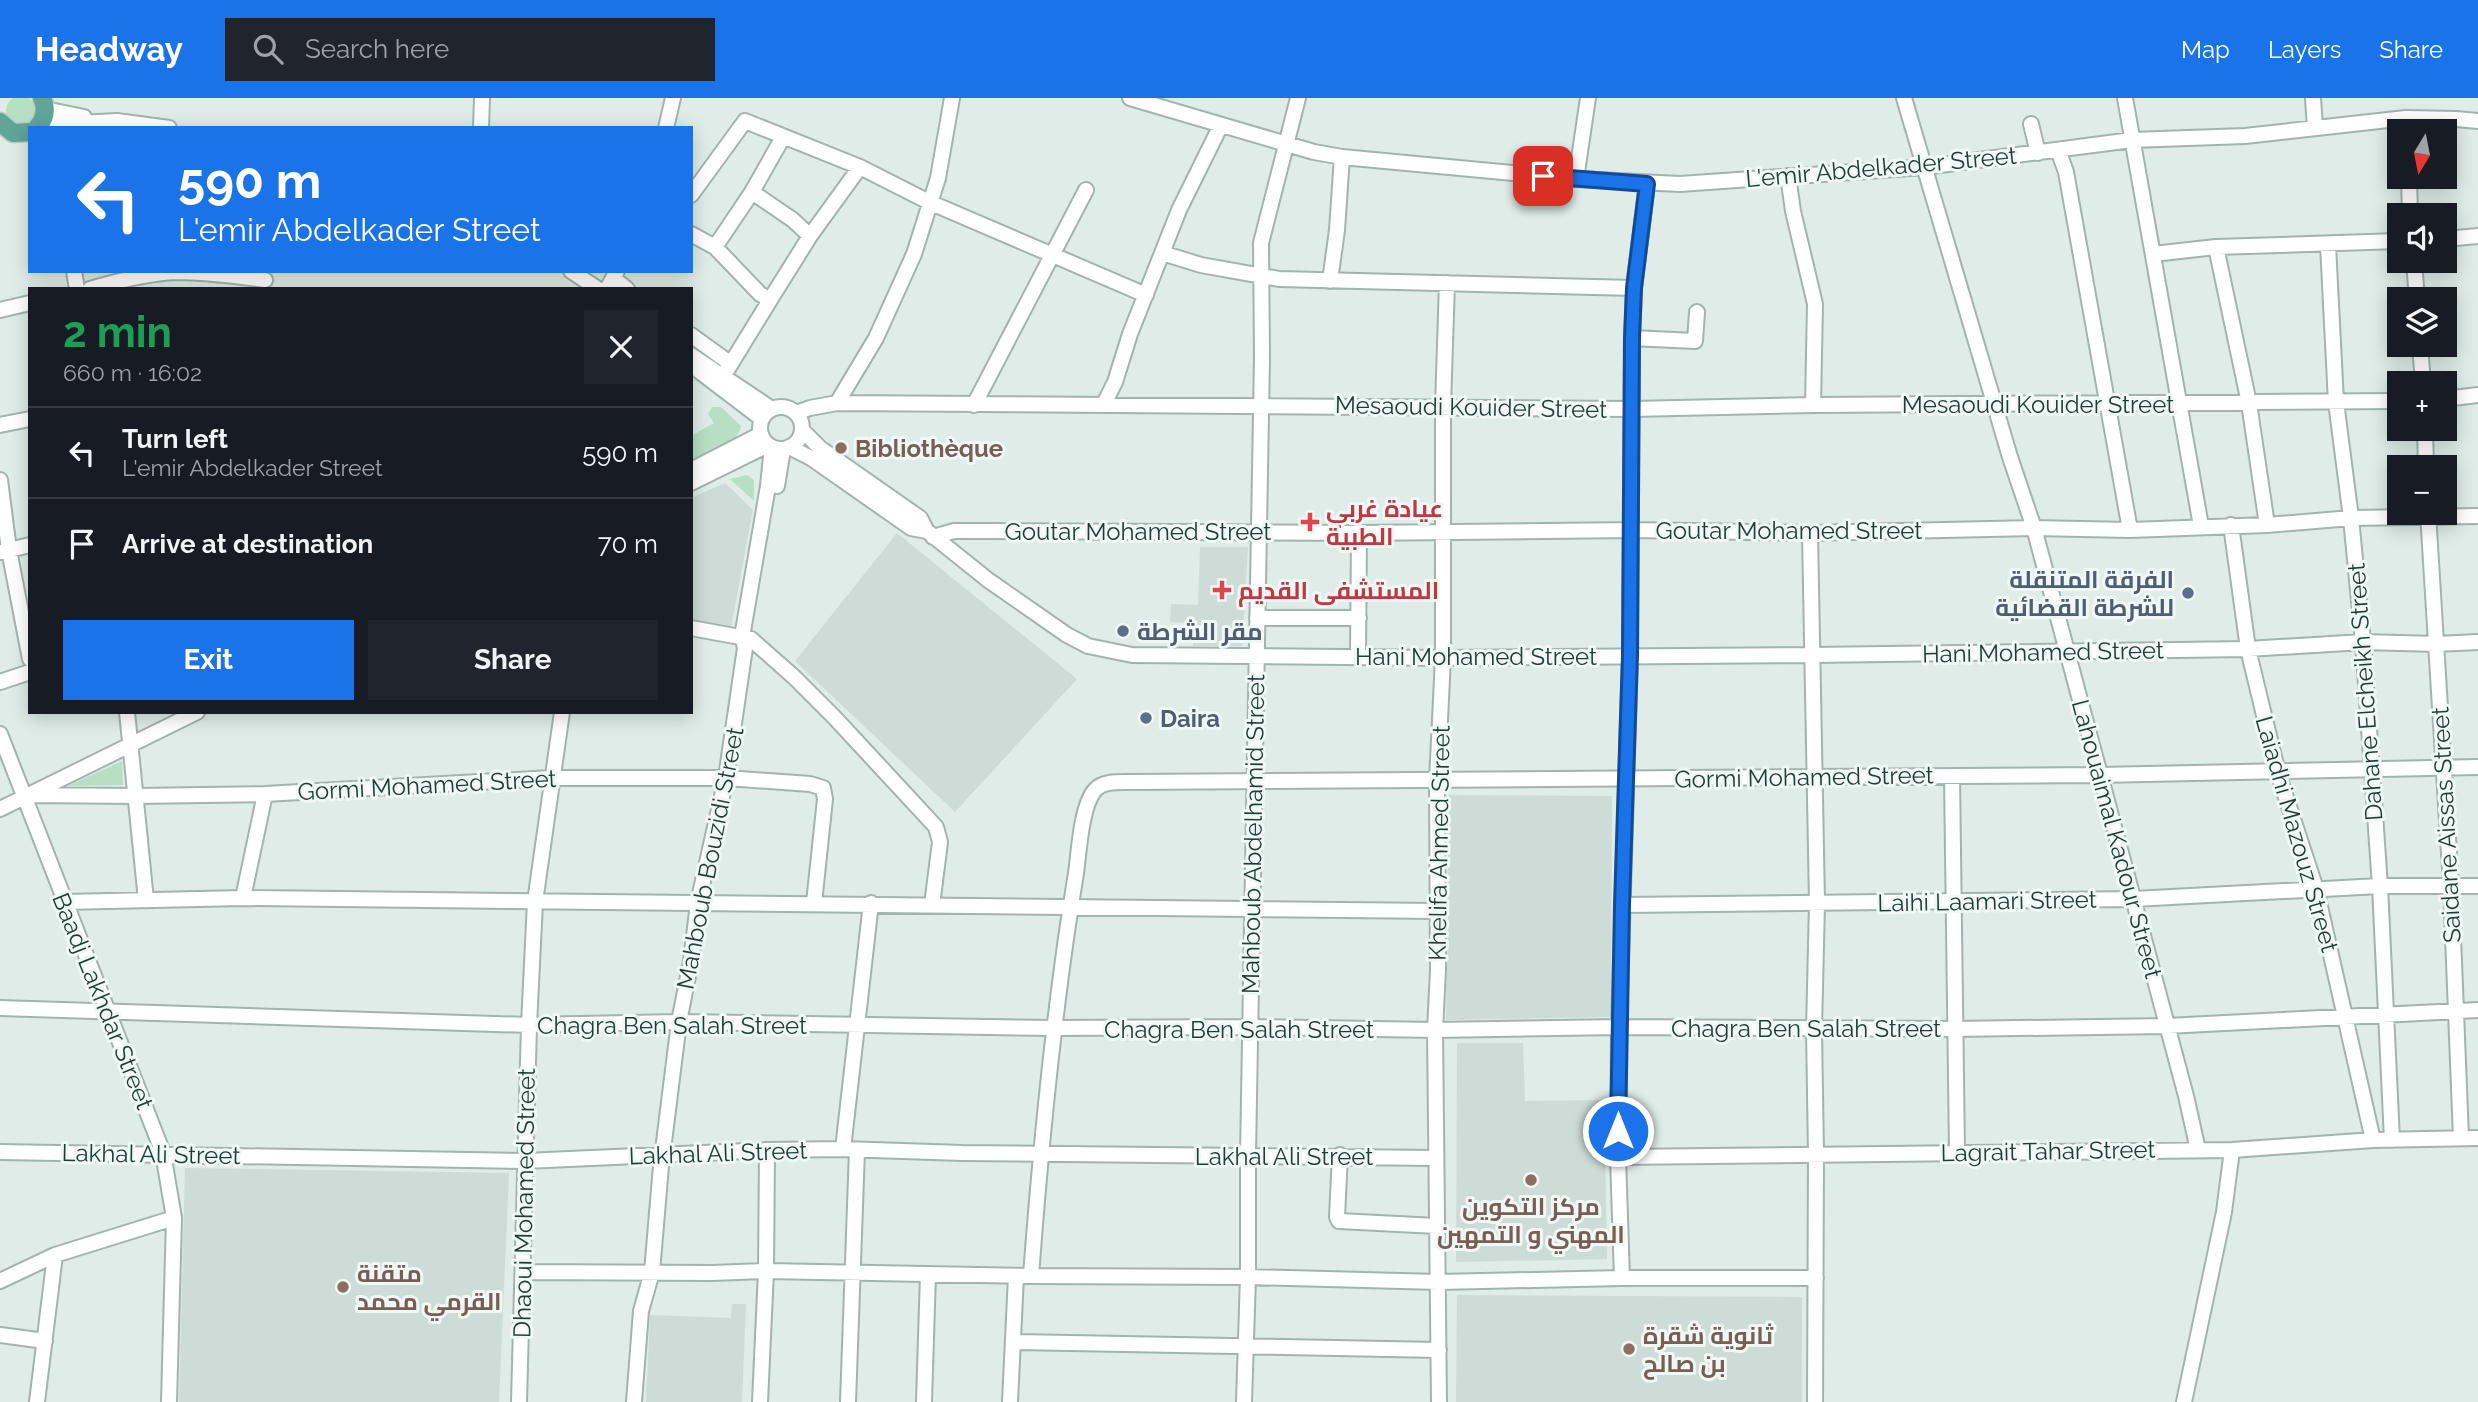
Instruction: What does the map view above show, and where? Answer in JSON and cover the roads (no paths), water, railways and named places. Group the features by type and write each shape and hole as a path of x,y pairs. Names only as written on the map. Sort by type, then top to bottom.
{"street":[{"path":"481,126 482,98"},
{"path":"666,126 673,98"},
{"path":"836,403 876,338 914,254 941,167 952,98"},
{"path":"1104,404 1115,382 1130,334 1179,210 1221,125 1130,98"},
{"name":"Mahboub Abdelhamid Street","path":"1244,1402 1262,357 1261,243 1297,98"},
{"path":"1576,179 1588,98"},
{"name":"Lahouaimal Kadour Street","path":"1904,98 2034,528 2186,1096 2198,1150"},
{"path":"2125,98 2201,526"},
{"path":"2313,98 2315,128"},
{"path":"29,118 117,121 154,126"},
{"name":"L'emir Abdelkader Street","path":"2457,122 2478,121"},
{"path":"693,192 743,122 748,122 860,167 929,202 1146,295"},
{"path":"2031,124 2038,153"},
{"name":"L'emir Abdelkader Street","path":"1221,125 1342,157 1647,184 1925,167 2132,140 2245,136 2315,128 2387,126"},
{"path":"715,247 752,192 783,137"},
{"path":"2058,150 2066,172 2130,530"},
{"path":"1329,281 1337,230 1342,157"},
{"path":"728,370 810,236 860,167"},
{"path":"1788,176 1793,211 1815,303 1813,405"},
{"path":"1622,1278 1618,1157 1619,1027 1630,655 1632,338 1634,288 1647,184"},
{"path":"974,405 1086,190"},
{"path":"752,192 810,236"},
{"path":"693,235 715,247 760,294 770,300"},
{"path":"2457,238 2478,236"},
{"path":"2153,254 2216,247 2387,243"},
{"name":"Dahane Elcheikh Street","path":"2328,245 2336,402 2351,518 2380,886 2392,1140"},
{"path":"2216,247 2249,403 2267,525"},
{"path":"1162,253 1201,265 1261,276 1329,281 1634,288"},
{"path":"98,287 168,273"},
{"path":"197,273 265,280"},
{"path":"574,273 595,287"},
{"name":"Khelifa Ahmed Street","path":"1438,1402 1439,1282 1435,1158 1437,781 1443,657 1443,406 1447,283"},
{"path":"0,310 28,303"},
{"path":"1632,338 1695,341 1697,312"},
{"path":"693,337 728,370 767,414 774,444 746,641"},
{"path":"693,356 728,370"},
{"path":"693,366 767,414"},
{"path":"2457,398 2478,395"},
{"name":"Mesaoudi Kouider Street","path":"796,413 836,403 1631,409 1813,405 2387,401"},
{"path":"693,469 774,444 795,443 802,430 796,413 786,408 767,414"},
{"path":"0,425 28,419"},
{"path":"802,430 820,448 920,518 930,534"},
{"path":"693,482 774,444"},
{"path":"746,641 774,444"},
{"name":"Hani Mohamed Street","path":"774,444 811,458 911,528 930,534 1047,622 1087,646 1142,656 1812,655 2248,649 2362,642 2437,645 2478,642"},
{"path":"730,465 746,462 758,464 768,486"},
{"path":"0,481 5,551 28,650"},
{"name":"Goutar Mohamed Street","path":"2457,515 2478,516"},
{"name":"Goutar Mohamed Street","path":"930,534 954,531 1359,533 1631,530 1810,533 2034,528 2130,530 2267,525 2387,516"},
{"name":"Laiadhi Mazouz Street","path":"2231,525 2248,649 2278,773 2316,889 2373,1140"},
{"name":"Saidane Aissas Street","path":"2429,525 2451,886 2461,1138"},
{"path":"1358,657 1359,533"},
{"path":"1810,533 1817,902 1814,1030 1815,1402"},
{"path":"5,551 28,545"},
{"path":"1257,618 1359,618"},
{"path":"693,628 746,641 794,677 938,830 940,842 932,905"},
{"name":"Mahboub Bouzidi Street","path":"634,1402 641,1311 652,1272 662,1154 679,1022 691,961 698,902 726,778 746,641"},
{"path":"0,682 28,673"},
{"path":"127,714 146,900"},
{"path":"0,808 193,714"},
{"name":"Dhaoui Mohamed Street","path":"519,1402 528,1025 535,902 562,714"},
{"name":"Baadj Lakhdar Street","path":"0,734 163,1153 174,1218 169,1402"},
{"name":"Gormi Mohamed Street","path":"1010,1402 1013,1342 1071,905 1087,805 1101,785 1130,782 2278,773 2478,767"},
{"path":"1952,776 1957,1152"},
{"name":"Gormi Mohamed Street","path":"26,796 265,794 552,778 726,778 810,784 822,788 825,799 814,903"},
{"path":"243,898 265,794"},
{"name":"Laihi Laamari Street","path":"1622,905 2134,899 2380,886 2478,886"},
{"path":"64,902 243,898 1438,911"},
{"path":"848,1402 855,1273 850,1149 857,1025 871,903"},
{"name":"Chagra Ben Salah Street","path":"0,1008 528,1025 679,1022 1435,1030 2166,1026 2478,1010"},
{"name":"Lagrait Tahar Street","path":"1618,1157 2232,1150 2373,1140 2478,1138"},
{"name":"Lakhal Ali Street","path":"0,1152 525,1161 850,1149 1435,1158"},
{"path":"760,1402 766,1271 767,1150"},
{"path":"2184,1402 2224,1212 2232,1150"},
{"path":"1340,1155 1337,1207 1339,1221 1437,1226"},
{"path":"0,1281 55,1255 174,1218"},
{"path":"37,1402 55,1255"},
{"path":"523,1272 766,1271 1439,1282 1816,1278"},
{"path":"924,1402 928,1274"},
{"path":"0,1335 45,1341"},
{"path":"1013,1342 1439,1350"}],"place":[{"name":"Bibliothèque","path":"841,448"},
{"name":"عيادة غربي الطبية","path":"1310,522"},
{"name":"المستشفى القديم","path":"1222,590"},
{"name":"الفرقة المتنقلة للشرطة القضائية","path":"2188,593"},
{"name":"مقر الشرطة","path":"1123,631"},
{"name":"Daira","path":"1146,718"},
{"name":"مركز التكوين المهني و التمهين","path":"1531,1180"},
{"name":"متقنة القرمي محمد","path":"343,1287"},
{"name":"ثانوية شقرة بن صالح","path":"1629,1349"}]}
